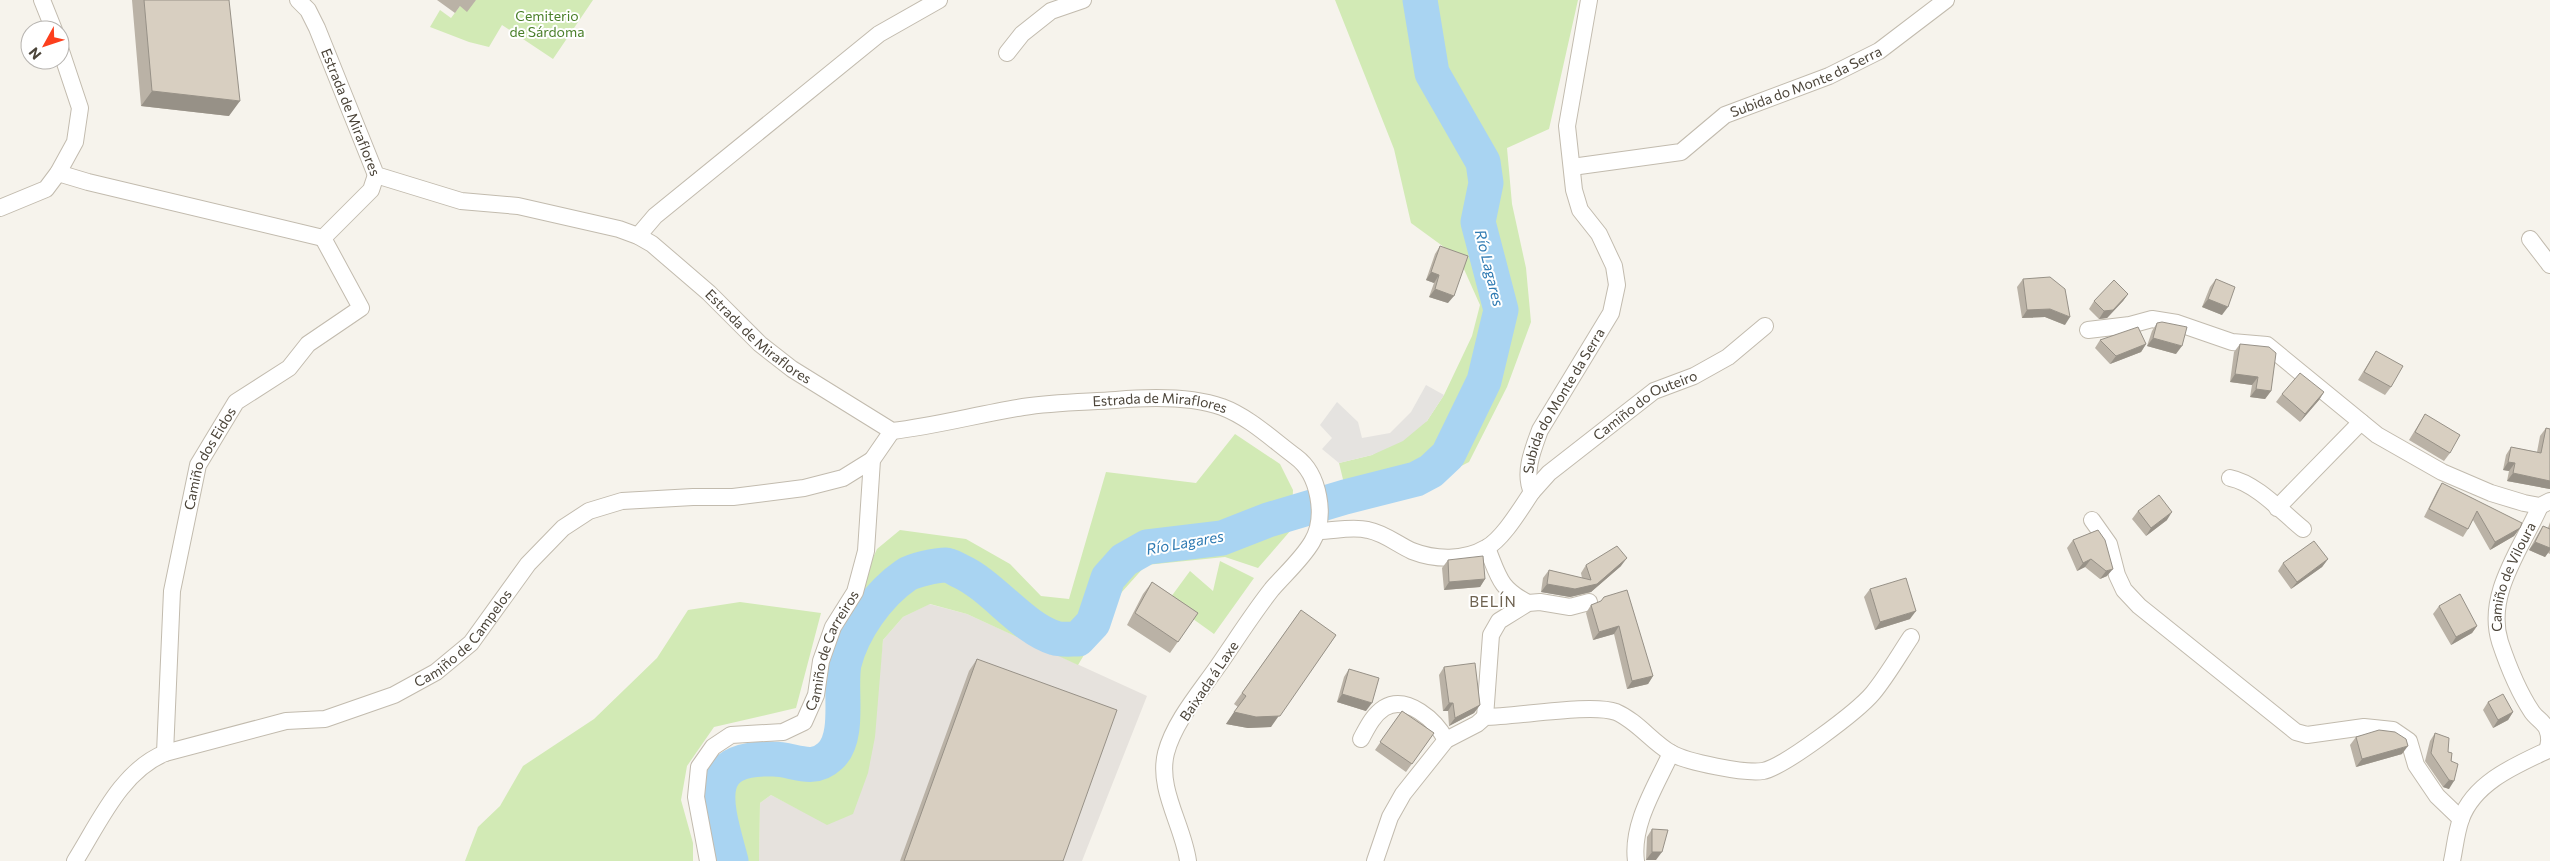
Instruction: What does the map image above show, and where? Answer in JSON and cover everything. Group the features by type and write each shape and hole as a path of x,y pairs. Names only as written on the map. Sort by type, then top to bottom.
{"street":[{"path":"42,0 50,20"},
{"name":"Estrada de Miraflores","path":"298,0 308,10 317,28 376,175 461,201 518,206 619,229 638,236 652,244 709,293 760,344 792,369 892,431 1025,406 1142,398 1212,404 1235,414 1302,462 1309,470 1314,482 1320,507 1319,526"},
{"path":"638,236 655,216 880,34 938,0"},
{"path":"1006,52 1022,34 1051,12 1083,0"},
{"name":"Subida do Monte da Serra","path":"1487,548 1501,534 1532,492 1527,482 1533,451 1540,430 1612,312 1617,285 1614,266 1600,234 1580,210 1574,190 1567,126 1589,0"},
{"name":"Subida do Monte da Serra","path":"1572,167 1681,152 1725,115 1829,76 1879,51 1946,0"},
{"path":"0,208 46,188 58,173 75,142 80,108 67,70"},
{"path":"58,173 88,182 323,238 371,190 376,175"},
{"name":"Camiño dos Eidos","path":"165,753 172,591 198,465 236,402 289,368 308,344 361,308 323,238"},
{"path":"2530,239 2550,265"},
{"name":"Camiño de Viloura","path":"2088,330 2130,325 2152,318 2177,323 2232,342 2266,345 2377,435 2442,472 2491,493 2545,503 2505,579 2496,607 2496,624 2513,677 2532,712 2547,728 2549,746 2546,751 2498,773 2481,791 2461,819 2452,861"},
{"name":"Camiño do Outeiro","path":"1532,492 1549,473 1654,391 1694,376 1728,357 1765,326"},
{"path":"2277,508 2361,422"},
{"path":"872,460 892,431"},
{"name":"Camiño de Campelos","path":"75,861 125,783 151,759 165,753 286,721 325,719 394,695 436,672 471,643 528,564 563,528 589,511 622,501 733,497 804,488 843,478 872,460"},
{"name":"Camiño de Carreiros","path":"708,861 696,797 699,767 713,747 731,735 782,732 804,722 816,695 821,661 833,626 855,592 866,550 872,460"},
{"path":"2230,478 2240,480 2252,486 2303,530"},
{"path":"2092,520 2110,544 2117,576 2124,590 2139,606 2230,680 2296,732 2307,735 2364,727 2393,730 2405,737 2409,740 2416,765 2437,796 2461,819"},
{"path":"1319,526 1366,529 1378,532 1412,550 1436,558 1457,557 1487,548 1502,584 1511,594 1528,603"},
{"name":"Baixada á Laxe","path":"1188,861 1183,836 1165,784 1163,771 1166,752 1192,704 1270,592 1312,543 1319,526"},
{"path":"1484,718 1491,636 1499,621 1528,603 1540,602 1570,607 1588,602"},
{"path":"1375,861 1390,817 1403,794 1446,740 1477,724 1484,718 1594,709 1616,712 1671,753 1708,765 1762,771 1778,766 1854,711 1873,693 1911,637"},
{"path":"1361,739 1373,718 1384,708 1395,704 1422,712 1438,725 1446,740"},
{"path":"1636,861 1634,847 1641,819 1671,753"}],"shaded area":[{"path":"1426,385 1444,395 1427,421 1403,441 1372,455 1339,463 1322,449 1332,438 1320,425 1337,402 1358,422 1362,438 1390,433 1411,412"},
{"path":"929,604 967,614 1147,696 1082,861 759,861 760,803 771,795 798,809 878,685 883,640 903,617"}],"green space":[{"name":"Cemiterio de Sárdoma","path":"476,0 593,0 553,59 502,25 489,47 469,42 430,27 440,10 451,18 460,6"},
{"path":"1335,0 1578,0 1549,129 1507,148 1512,204 1526,268 1531,322 1507,387 1469,462 1408,493 1350,508 1339,463 1372,455 1427,421 1444,395 1472,336 1480,305 1459,258 1411,223 1394,149"},
{"path":"1235,434 1280,464 1293,490 1291,530 1258,568 1225,557 1146,565 1121,593 1078,665 967,614 930,604 903,617 883,640 875,737 868,773 853,814 827,825 771,795 760,803 759,861 717,861 712,833 713,775 727,757 769,750 811,758 830,739 835,704 838,633 877,549 900,530 966,539 1010,564 1041,596 1069,599 1106,472 1196,483"},
{"path":"1220,561 1254,578 1214,634 1168,601 1190,571 1213,591"},
{"path":"740,602 821,613 796,708 714,727 687,766 681,800 693,843 693,861 465,861 478,827 500,806 523,766 594,719 657,658 688,610"}],"building":[{"path":"144,0 229,0 240,101 152,91"},
{"path":"1440,246 1468,256 1454,296 1435,289 1439,275 1431,272"},
{"path":"2050,277 2065,289 2070,317 2050,309 2027,310 2023,279"},
{"path":"2216,279 2235,287 2228,307 2208,299"},
{"path":"2114,280 2128,294 2113,310 2104,311 2094,301"},
{"path":"2162,322 2187,327 2182,346 2153,338 2157,323"},
{"path":"2138,327 2146,344 2116,356 2100,340"},
{"path":"2240,344 2269,347 2276,353 2271,391 2256,389 2258,377 2235,374"},
{"path":"2376,351 2403,366 2391,387 2364,372"},
{"path":"2300,373 2324,392 2305,414 2282,394"},
{"path":"2425,414 2460,435 2450,453 2415,432"},
{"path":"2546,428 2550,429 2550,481 2513,473 2515,463 2508,462 2511,447 2541,453"},
{"path":"2442,483 2522,523 2520,528 2495,542 2477,511 2468,529 2429,509"},
{"path":"2159,495 2172,512 2151,528 2138,511"},
{"path":"2543,526 2550,529 2550,548 2535,542"},
{"path":"2098,530 2105,540 2113,569 2106,571 2091,559 2083,563 2073,540"},
{"path":"2314,541 2328,559 2297,582 2283,563"},
{"path":"1617,546 1627,558 1597,584 1575,589 1547,584 1549,570 1591,580 1586,565"},
{"path":"1483,556 1485,579 1449,582 1448,560"},
{"path":"1906,578 1916,611 1880,622 1870,589"},
{"path":"1152,582 1198,613 1178,642 1135,613"},
{"path":"1627,590 1653,676 1632,681 1619,626 1599,632 1591,605 1601,601 1604,597"},
{"path":"2460,594 2477,626 2456,637 2439,606"},
{"path":"1301,610 1336,635 1280,716 1256,717 1234,712 1246,696 1242,693"},
{"path":"977,659 1117,710 1063,861 904,861"},
{"path":"1475,663 1480,705 1455,718 1453,703 1449,703 1444,667"},
{"path":"1349,669 1379,678 1372,703 1342,694"},
{"path":"2503,694 2513,712 2498,720 2488,702"},
{"path":"1402,711 1434,733 1412,764 1380,742"},
{"path":"2379,730 2395,732 2406,739 2408,746 2362,759 2356,737"},
{"path":"2435,733 2449,738 2448,752 2452,753 2451,761 2458,764 2454,781 2449,780 2431,753"},
{"path":"1652,829 1668,830 1662,852 1652,852"}],"waterway":[{"name":"Río Lagares","path":"731,861 718,806 718,790 722,777 732,767 749,760 773,759 803,764 816,764 830,756 836,748 840,737 843,712 844,664 853,639 876,603 906,575 931,567 949,566 984,586 1019,616 1043,633 1057,639 1078,639 1093,623 1108,578 1124,560 1147,547 1222,538 1268,520 1345,497 1416,479 1431,471 1448,455 1484,381 1501,310 1478,222 1486,183 1483,162 1432,73 1420,0"}],"district":[{"name":"BELÍN","path":"1493,602"}]}
